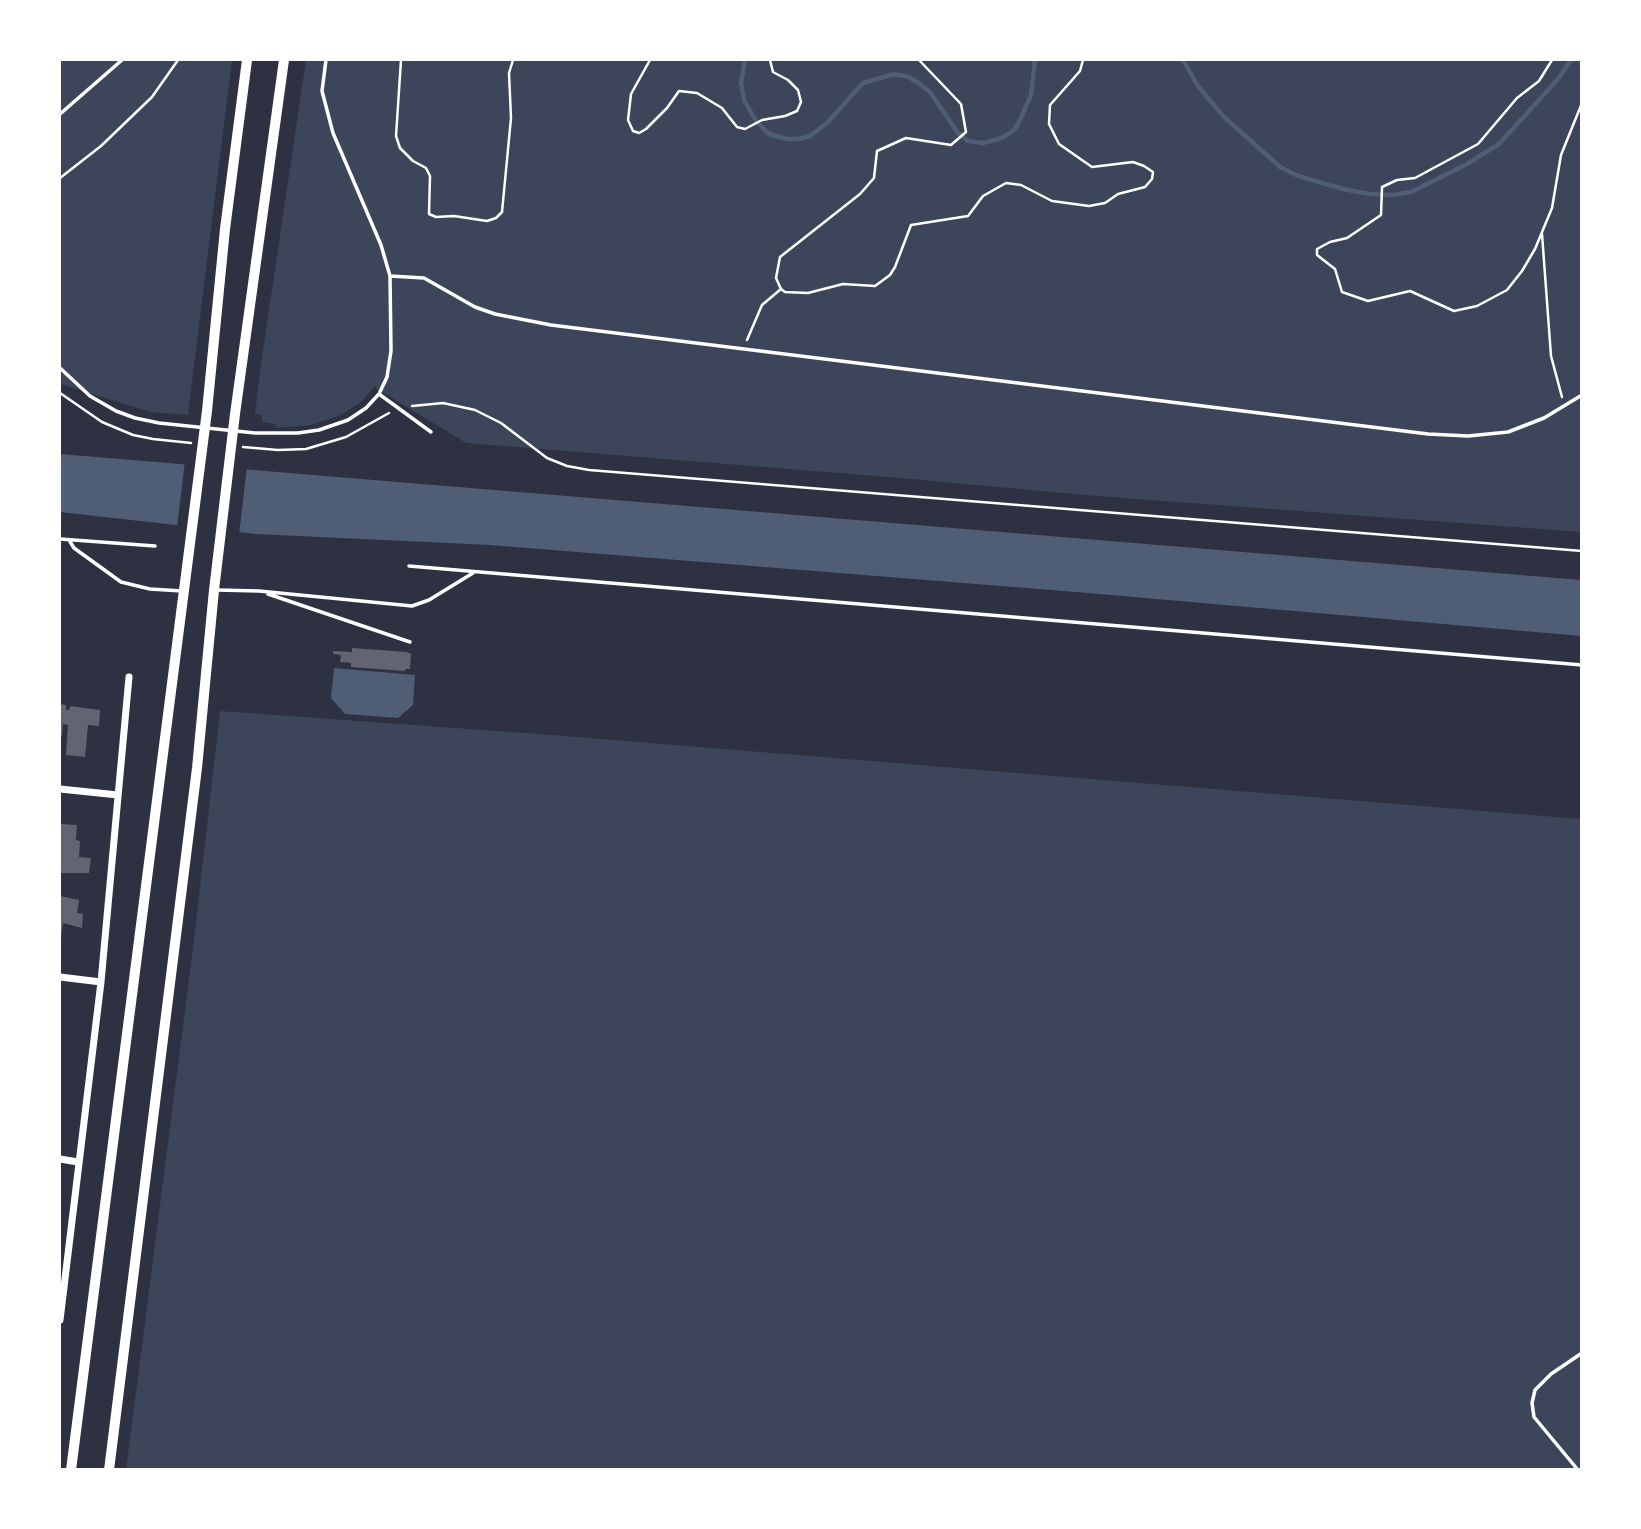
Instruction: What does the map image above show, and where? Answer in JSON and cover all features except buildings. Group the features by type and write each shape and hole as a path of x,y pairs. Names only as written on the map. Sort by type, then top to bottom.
{"main road":[{"path":"71,1469 207,411 225,229 247,60"},
{"path":"109,1469 197,768 235,414 284,60"}],"street":[{"path":"60,1320 101,982 129,677"},
{"path":"60,789 118,795"},
{"path":"60,977 101,982"},
{"path":"60,1159 78,1162"}],"lane":[{"path":"60,114 122,60"},
{"path":"60,368 90,396 135,418 256,433 318,430 348,420 366,408 379,394 387,377 391,351 390,276 381,245 334,133 322,91 326,60"},
{"path":"390,276 424,278 474,307 518,319 1448,436 1508,432 1565,407 1581,396"},
{"path":"379,394 431,432"},
{"path":"60,539 155,545"},
{"path":"69,540 74,548 121,582 150,589 184,592"},
{"path":"409,566 1581,665"},
{"path":"214,590 412,606 429,600 475,572"},
{"path":"259,592 410,642"},
{"path":"1581,1108 1581,1175"},
{"path":"1578,1469 1534,1417 1532,1403 1535,1390 1551,1374 1581,1353"}],"path":[{"path":"60,178 101,146 152,97 178,60"},
{"path":"401,60 396,136 400,148 413,161 426,168 430,176 429,214 436,217 454,216 487,221 502,212 511,118 509,73 513,60"},
{"path":"650,60 631,93 628,120 633,131 639,133 667,108 679,91 697,93 722,108 737,127 745,129 762,120 797,111 801,102 798,90 788,80 773,72 770,60"},
{"path":"919,60 961,104 966,132 951,145 906,138 877,151 874,178 860,194 780,257 776,278 781,289 792,294 808,293 842,284 875,286 890,275 895,267 911,225 968,216 983,196 1006,183 1021,185 1052,201 1089,206 1105,203 1118,194 1145,187 1152,179 1153,172 1144,166 1133,162 1092,167 1059,144 1049,124 1050,105 1080,71 1083,60"},
{"path":"1552,60 1539,81 1517,98 1478,144 1415,178 1397,180 1382,187 1381,215 1347,238 1317,249 1317,256 1335,269 1342,292 1368,301 1395,292 1410,291 1454,311 1477,306 1507,290 1522,271 1552,208 1561,155 1581,103"},
{"path":"1542,232 1550,356 1565,407"},
{"path":"745,349 762,305 781,289"},
{"path":"60,393 93,417 124,431 153,439 192,443"},
{"path":"243,447 306,449 346,437 400,409 427,403 443,403 475,410 501,423 547,458 567,466 589,470 1581,551"}],"shaded area":[{"path":"60,60 232,60 188,415 151,412 60,384"},
{"path":"306,60 1581,60 1581,532 1096,496 466,443 374,387 362,401 341,415 311,425 277,428 276,424 262,422 262,415 255,414"},
{"path":"60,454 1581,580 1581,636 490,545 256,534 60,512"},
{"path":"334,668 415,675 413,705 398,718 345,714 331,698"},
{"path":"220,711 553,735 1581,819 1581,1469 126,1470 194,940"}],"pier":[{"path":"185,461 247,466 239,535 177,528"}],"waterway":[{"path":"745,60 741,83 744,100 756,121 769,134 787,139 810,136 827,123 863,83 894,74 909,77 920,84 930,92 958,133 968,141 983,143 1002,138 1014,130 1031,95 1035,60"},
{"path":"1183,60 1198,86 1224,117 1280,167 1298,176 1343,189 1392,195 1411,192 1467,164 1499,144 1558,79 1571,60"}]}
